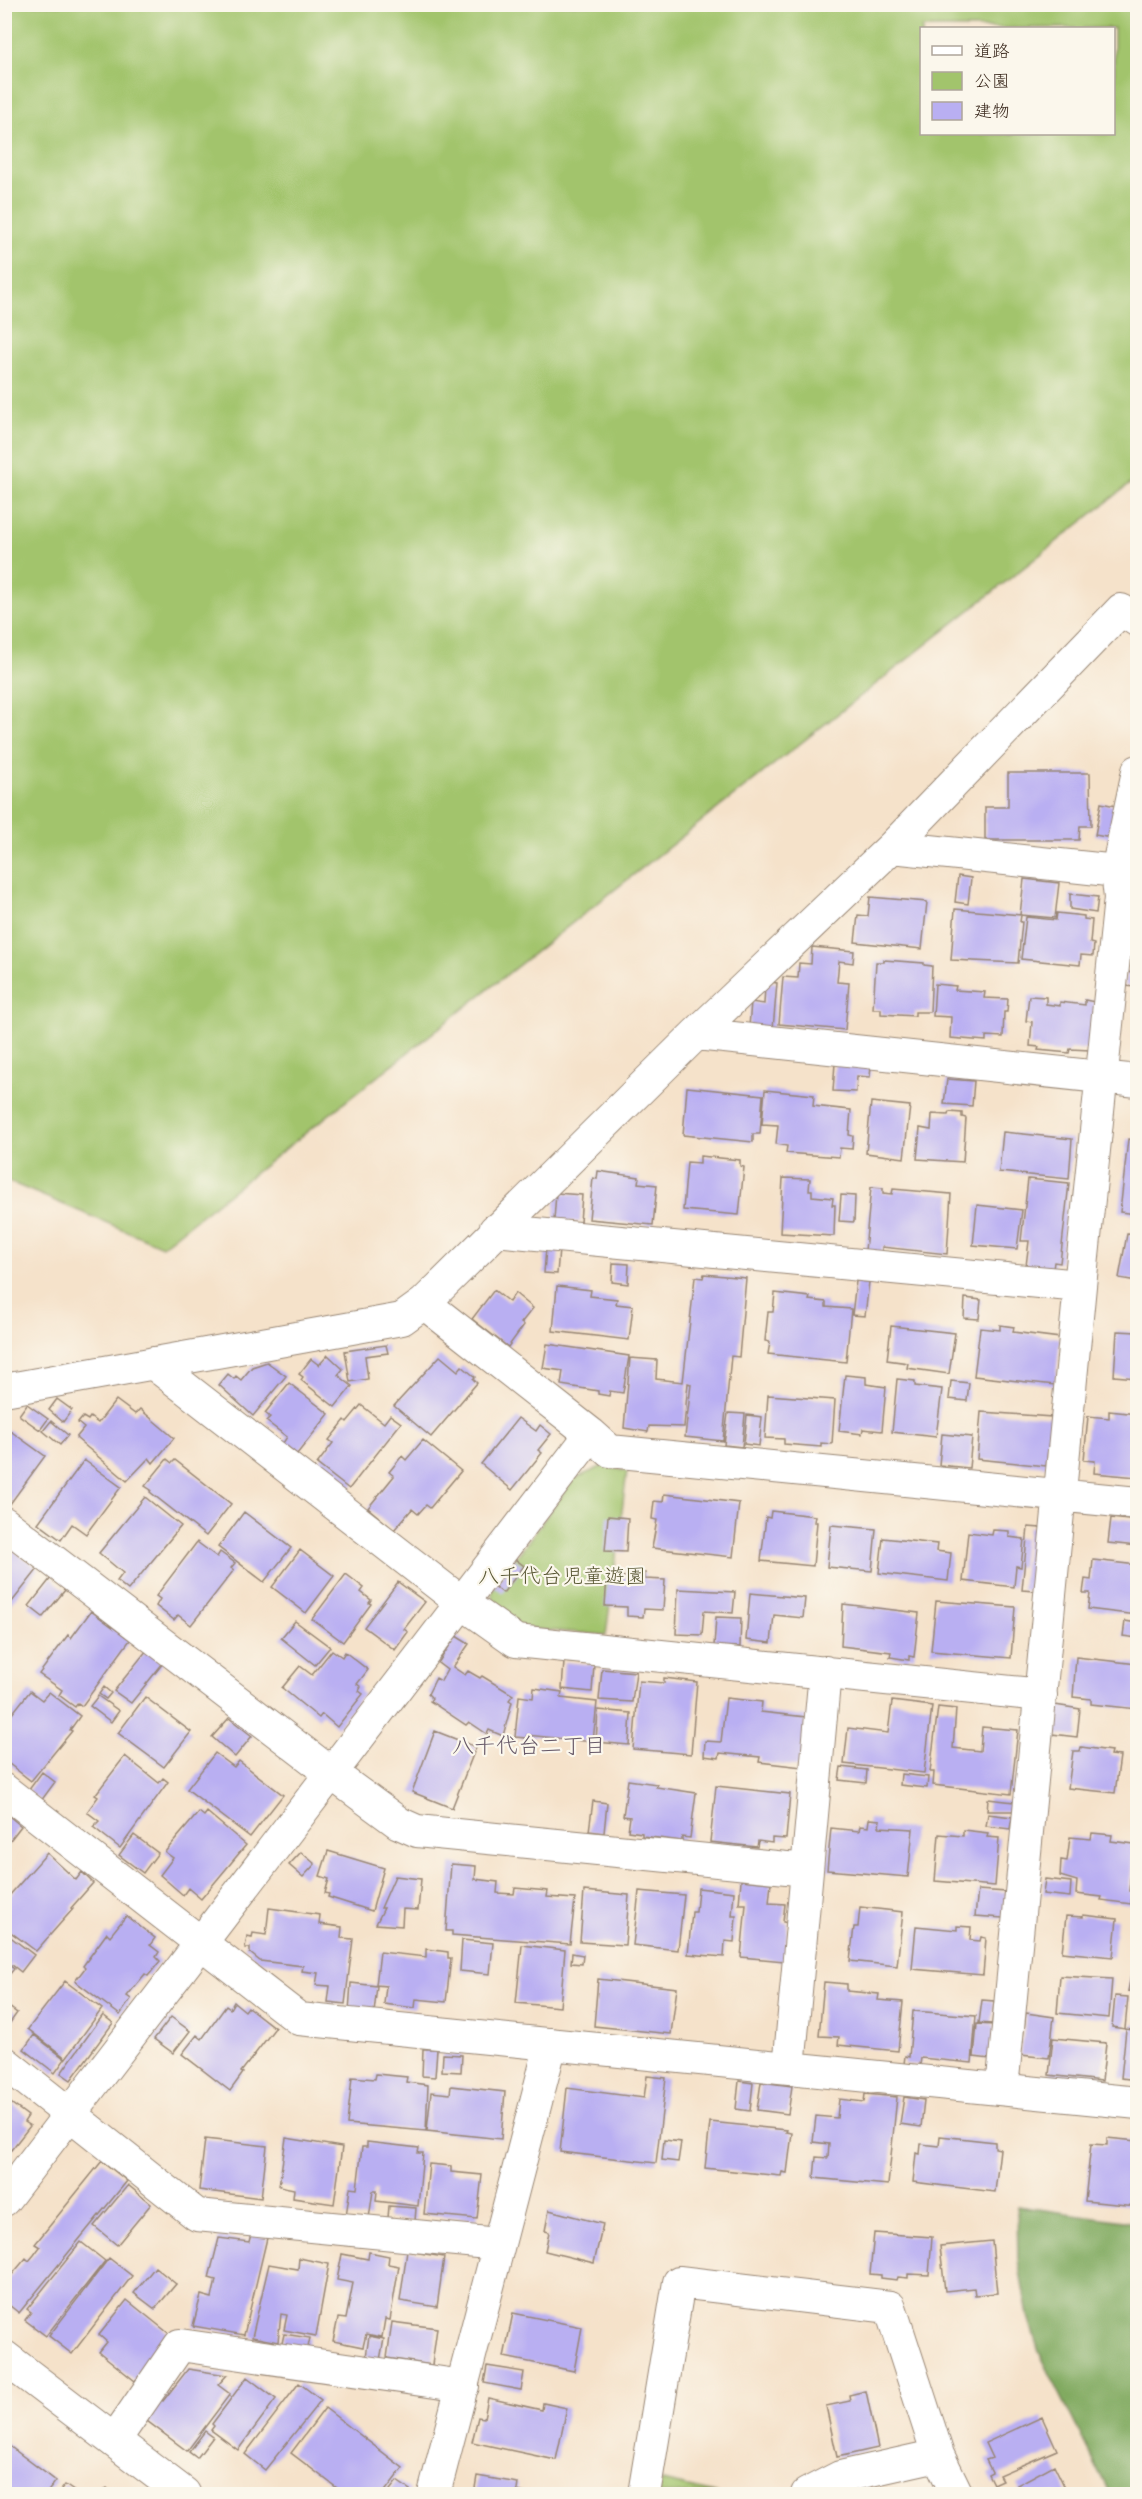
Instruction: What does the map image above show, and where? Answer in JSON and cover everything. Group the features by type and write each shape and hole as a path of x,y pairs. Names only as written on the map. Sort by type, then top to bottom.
{"street":[{"path":"4,1390 402,1319 424,1303 495,1230 696,1034 892,847 1121,610 1137,621"},
{"path":"1002,2089 1120,898 1117,871 1137,771"},
{"path":"892,847 1117,871"},
{"path":"696,1034 1137,1081"},
{"path":"495,1230 1080,1286"},
{"path":"424,1303 610,1451 1137,1503"},
{"path":"153,1363 460,1602 516,1641 1041,1695"},
{"path":"4,2200 591,1434"},
{"path":"4,1523 331,1773 399,1823 417,1831 807,1870"},
{"path":"789,2068 825,1672"},
{"path":"4,1790 299,2019 1137,2103"},
{"path":"434,2494 551,2044"},
{"path":"4,2062 71,2112 197,2215 498,2244"},
{"path":"644,2494 679,2282 890,2307 938,2455 957,2494"},
{"path":"114,2440 180,2346 463,2386"},
{"path":"4,2357 184,2494"},
{"path":"807,2494 840,2477 938,2455"}],"green space":[{"path":"4,5 1137,5 1137,481 1135,480 162,1246 5,1180"},
{"name":"八千代台児童遊園","path":"603,1466 627,1471 606,1635 519,1628 493,1611 492,1590 574,1479"},
{"path":"1017,2206 1137,2223 1137,2494 1110,2494 1039,2352 1028,2316 1018,2260"},
{"path":"662,2481 719,2494 657,2494"}],"building":[{"path":"1008,773 1090,773 1091,826 1080,826 1079,840 985,840 985,807 1008,807"},
{"path":"1101,803 1116,806 1111,838 1095,835"},
{"path":"958,876 971,878 968,904 955,902"},
{"path":"1024,879 1059,883 1055,918 1020,915"},
{"path":"1070,894 1098,897 1096,913 1070,909"},
{"path":"870,897 927,902 922,949 855,942 858,915 868,916"},
{"path":"955,909 1021,915 1018,963 951,960"},
{"path":"1057,913 1084,916 1084,919 1092,920 1090,943 1094,944 1093,956 1081,955 1080,965 1021,959 1026,917 1056,920"},
{"path":"812,947 854,951 853,963 839,961 837,982 849,983 845,1030 779,1024 783,977 798,978 799,963 811,964"},
{"path":"884,960 924,963 924,965 932,966 930,1012 915,1012 915,1016 881,1014 881,1009 873,1009 876,962 884,962"},
{"path":"1126,972 1137,973 1137,987 1125,986"},
{"path":"771,982 777,983 773,1029 749,1027 751,1002 764,1004 765,987"},
{"path":"935,984 956,986 955,990 985,992 984,998 1008,999 1007,1012 1004,1012 1003,1037 986,1036 986,1041 950,1038 951,1017 933,1016"},
{"path":"1029,996 1046,997 1046,1004 1060,1006 1060,1002 1085,1005 1085,1000 1095,1002 1090,1050 1070,1049 1069,1053 1038,1050 1039,1047 1030,1046 1032,1022 1026,1021"},
{"path":"835,1063 871,1066 870,1077 857,1076 856,1092 833,1091"},
{"path":"947,1079 974,1081 972,1106 944,1104"},
{"path":"687,1087 763,1095 760,1134 753,1134 753,1142 683,1135"},
{"path":"765,1090 814,1095 813,1106 851,1110 849,1135 853,1136 852,1149 840,1148 839,1157 786,1153 787,1146 776,1144 778,1125 762,1124"},
{"path":"871,1102 910,1106 904,1158 866,1153"},
{"path":"949,1112 962,1113 962,1117 966,1118 963,1162 917,1159 920,1128 931,1130 932,1114 948,1115"},
{"path":"1003,1132 1072,1139 1069,1179 999,1172"},
{"path":"1128,1139 1137,1140 1137,1214 1120,1212"},
{"path":"700,1156 740,1160 740,1166 744,1167 739,1215 683,1210 687,1162 700,1163"},
{"path":"598,1171 639,1177 638,1183 657,1185 653,1225 589,1219 593,1178 597,1179"},
{"path":"783,1178 810,1179 809,1190 812,1190 812,1196 833,1198 832,1205 835,1205 834,1236 780,1233"},
{"path":"1028,1179 1069,1183 1060,1263 1054,1262 1053,1269 1026,1266 1029,1241 1021,1241"},
{"path":"871,1187 883,1188 883,1193 892,1194 893,1189 951,1194 947,1254 882,1247 882,1253 865,1251"},
{"path":"556,1193 582,1195 580,1222 554,1220"},
{"path":"841,1195 855,1196 854,1222 839,1221"},
{"path":"977,1205 1022,1210 1017,1249 973,1245"},
{"path":"1127,1234 1137,1235 1137,1281 1119,1278"},
{"path":"546,1248 559,1249 557,1274 544,1273"},
{"path":"613,1263 629,1264 628,1284 612,1282"},
{"path":"704,1274 746,1278 739,1357 731,1356 723,1441 685,1437 691,1384 688,1383 684,1427 649,1426 648,1432 624,1428 630,1358 657,1360 656,1379 683,1382 695,1277 703,1278"},
{"path":"856,1281 869,1282 865,1316 852,1315"},
{"path":"557,1286 591,1290 590,1296 617,1299 616,1304 633,1306 629,1340 553,1331"},
{"path":"494,1290 509,1302 515,1293 533,1308 521,1323 524,1325 508,1347 472,1319"},
{"path":"775,1293 810,1297 809,1300 826,1302 826,1307 851,1309 846,1362 768,1354 770,1342 765,1341 768,1312 773,1312"},
{"path":"965,1298 981,1300 979,1319 964,1318"},
{"path":"1000,1325 1014,1327 1013,1332 1060,1338 1055,1385 974,1376 980,1328 1000,1330"},
{"path":"891,1326 955,1333 949,1374 907,1368 908,1363 887,1360"},
{"path":"1117,1331 1137,1332 1137,1378 1114,1376"},
{"path":"547,1344 629,1356 623,1393 610,1391 609,1396 598,1394 598,1391 561,1385 563,1371 543,1368"},
{"path":"386,1345 388,1353 365,1356 368,1379 350,1382 345,1351"},
{"path":"328,1355 343,1369 338,1375 352,1386 335,1407 301,1380 303,1377 299,1374 311,1359 319,1365"},
{"path":"440,1356 458,1371 462,1366 475,1377 473,1379 477,1383 431,1437 394,1406"},
{"path":"267,1362 286,1376 253,1416 219,1385 228,1374 234,1379 236,1376 241,1380 252,1367"},
{"path":"845,1375 866,1377 866,1384 886,1387 882,1431 863,1429 862,1434 839,1431"},
{"path":"897,1379 915,1381 915,1386 942,1389 936,1437 892,1432"},
{"path":"951,1381 969,1383 967,1401 949,1399"},
{"path":"289,1383 329,1414 297,1454 283,1443 287,1437 266,1421 270,1417 265,1413"},
{"path":"768,1395 835,1400 832,1444 821,1443 821,1447 784,1444 784,1439 765,1438"},
{"path":"57,1399 72,1410 63,1422 49,1410"},
{"path":"116,1400 135,1414 140,1409 174,1438 153,1463 149,1458 127,1481 76,1438 84,1428 78,1423 83,1417 88,1420 90,1417 98,1423"},
{"path":"27,1404 48,1419 40,1430 19,1415"},
{"path":"361,1405 384,1423 390,1415 401,1423 349,1489 317,1464 333,1443 329,1440"},
{"path":"1109,1411 1137,1414 1137,1477 1094,1473 1095,1461 1084,1460 1088,1416 1109,1418"},
{"path":"981,1412 1052,1417 1046,1466 977,1459"},
{"path":"728,1413 745,1414 742,1447 724,1445"},
{"path":"747,1415 762,1417 759,1446 744,1444"},
{"path":"518,1418 536,1431 540,1425 551,1434 538,1450 542,1453 512,1490 481,1464"},
{"path":"51,1421 68,1435 60,1445 43,1431"},
{"path":"9,1430 45,1456 10,1504 4,1499 4,1432"},
{"path":"942,1434 972,1437 969,1468 939,1465"},
{"path":"423,1440 461,1471 430,1508 426,1505 418,1514 412,1509 394,1530 368,1508 394,1476 389,1472 402,1456 406,1460"},
{"path":"167,1459 172,1463 175,1460 231,1504 206,1536 145,1486"},
{"path":"84,1460 121,1487 86,1534 72,1524 61,1540 38,1523"},
{"path":"664,1494 739,1503 733,1557 652,1548 657,1520 652,1519 654,1501 663,1502"},
{"path":"145,1497 181,1526 128,1590 117,1581 123,1573 99,1553"},
{"path":"771,1511 815,1516 814,1522 817,1522 813,1566 761,1561 766,1517 770,1518"},
{"path":"244,1512 291,1548 264,1582 218,1547"},
{"path":"608,1516 628,1518 626,1552 605,1551"},
{"path":"1111,1518 1137,1521 1137,1546 1108,1543"},
{"path":"831,1525 876,1529 872,1571 827,1567"},
{"path":"1028,1527 1041,1528 1035,1591 1022,1590"},
{"path":"993,1530 1009,1531 1009,1537 1024,1539 1021,1567 1016,1566 1014,1587 963,1581 968,1532 992,1535"},
{"path":"883,1538 937,1544 936,1551 951,1553 948,1581 879,1573"},
{"path":"197,1542 217,1557 220,1552 235,1563 231,1568 234,1570 191,1625 178,1615 174,1620 156,1606 160,1599 156,1596"},
{"path":"4,1543 38,1569 4,1612"},
{"path":"300,1550 334,1576 306,1613 272,1587"},
{"path":"515,1559 524,1566 503,1593 494,1586"},
{"path":"1093,1560 1137,1565 1137,1615 1088,1609 1090,1593 1083,1593 1085,1579 1091,1580"},
{"path":"631,1572 645,1573 645,1579 665,1580 663,1610 644,1609 643,1617 627,1616 627,1607 605,1606 607,1576 630,1577"},
{"path":"346,1574 364,1588 361,1592 371,1600 369,1603 371,1604 343,1642 312,1619"},
{"path":"51,1578 65,1590 43,1617 29,1606"},
{"path":"398,1582 425,1602 404,1629 408,1632 395,1650 364,1627"},
{"path":"678,1589 735,1592 733,1613 704,1611 702,1635 676,1634"},
{"path":"750,1593 805,1598 803,1618 774,1615 771,1643 746,1640"},
{"path":"936,1601 1015,1607 1011,1658 931,1651"},
{"path":"843,1604 919,1613 914,1657 909,1656 909,1660 890,1657 891,1652 841,1646"},
{"path":"91,1611 130,1640 82,1706 78,1703 75,1707 59,1695 62,1690 39,1674 68,1635 71,1638"},
{"path":"716,1617 741,1618 740,1647 714,1646"},
{"path":"295,1621 330,1647 315,1665 281,1638"},
{"path":"1125,1621 1137,1623 1137,1638 1123,1636"},
{"path":"456,1636 469,1644 453,1667 465,1675 468,1671 480,1678 482,1676 513,1695 509,1700 512,1702 503,1736 489,1730 487,1734 469,1722 466,1725 430,1701 432,1698 428,1694 436,1678 441,1681 447,1670 438,1663"},
{"path":"147,1650 163,1663 131,1703 114,1691"},
{"path":"332,1650 342,1657 345,1652 368,1670 357,1684 361,1687 359,1691 363,1694 337,1727 322,1714 319,1718 282,1688 300,1666 312,1675"},
{"path":"1076,1657 1137,1664 1137,1709 1091,1704 1091,1699 1073,1697"},
{"path":"564,1662 594,1665 592,1692 562,1689"},
{"path":"602,1669 636,1672 632,1702 599,1700"},
{"path":"664,1678 697,1682 691,1754 633,1749 639,1681 664,1683"},
{"path":"104,1687 111,1693 106,1699 99,1694"},
{"path":"534,1688 562,1692 561,1698 597,1702 593,1742 527,1735 526,1738 515,1737 519,1696 533,1698"},
{"path":"30,1691 42,1700 49,1692 80,1716 70,1730 72,1731 31,1781 4,1760 4,1724"},
{"path":"98,1696 119,1711 111,1722 90,1706"},
{"path":"145,1697 191,1732 164,1767 118,1733"},
{"path":"726,1698 762,1702 761,1712 806,1717 802,1767 759,1762 760,1757 720,1753 719,1758 704,1756 705,1741 721,1742"},
{"path":"892,1701 932,1706 924,1773 844,1764 848,1728 888,1733"},
{"path":"1055,1705 1080,1709 1077,1737 1052,1734"},
{"path":"938,1707 956,1709 953,1748 980,1751 982,1727 1018,1730 1011,1794 933,1785 934,1772 930,1772"},
{"path":"598,1710 631,1713 629,1745 596,1742"},
{"path":"229,1718 252,1736 235,1757 212,1737"},
{"path":"435,1731 476,1747 452,1808 412,1792"},
{"path":"1081,1747 1111,1751 1110,1755 1120,1756 1115,1793 1068,1788 1073,1751 1080,1751"},
{"path":"215,1753 234,1767 239,1761 283,1795 250,1837 187,1789"},
{"path":"125,1756 159,1783 163,1778 168,1782 120,1848 93,1827 99,1821 87,1812 98,1797 95,1795"},
{"path":"841,1767 867,1770 866,1783 839,1780"},
{"path":"42,1772 55,1782 41,1801 28,1791"},
{"path":"901,1774 928,1777 927,1788 900,1785"},
{"path":"628,1780 696,1793 690,1838 682,1837 682,1841 642,1836 642,1833 628,1831 630,1817 623,1816"},
{"path":"716,1786 790,1794 786,1839 772,1838 772,1843 758,1841 757,1847 710,1842"},
{"path":"988,1799 1014,1802 1013,1811 987,1811"},
{"path":"593,1801 607,1803 604,1833 589,1831"},
{"path":"199,1812 204,1816 207,1812 246,1845 201,1899 188,1888 183,1895 160,1875 173,1858 165,1852"},
{"path":"988,1814 1012,1817 1010,1829 986,1826"},
{"path":"9,1816 21,1826 4,1848 4,1822"},
{"path":"869,1819 880,1820 879,1827 913,1829 908,1877 827,1870 831,1828 859,1831 860,1826 868,1827"},
{"path":"963,1830 988,1833 987,1837 999,1838 995,1886 935,1881 939,1834 963,1836"},
{"path":"1092,1833 1112,1835 1111,1841 1134,1844 1129,1891 1132,1891 1131,1904 1076,1894 1077,1881 1060,1876 1061,1860 1067,1861 1070,1837 1091,1839"},
{"path":"134,1835 158,1853 143,1873 119,1855"},
{"path":"328,1851 384,1868 372,1911 328,1897 329,1894 325,1893 329,1879 320,1876"},
{"path":"301,1852 315,1864 303,1877 289,1865"},
{"path":"47,1853 76,1880 82,1872 93,1883 36,1951 4,1927 4,1895 8,1897"},
{"path":"451,1864 476,1866 475,1879 498,1882 497,1893 514,1894 515,1888 548,1891 547,1897 575,1899 570,1944 452,1935 452,1931 446,1931"},
{"path":"395,1876 421,1879 418,1910 403,1909 402,1926 376,1924 384,1908 381,1908"},
{"path":"1045,1879 1071,1882 1070,1897 1043,1894"},
{"path":"741,1880 771,1883 769,1903 785,1904 783,1922 788,1923 784,1961 741,1957 746,1904 739,1904"},
{"path":"698,1888 734,1892 732,1916 736,1916 734,1942 725,1941 724,1957 688,1954 692,1912 696,1912"},
{"path":"978,1890 1006,1892 1003,1918 975,1916"},
{"path":"584,1891 629,1895 625,1945 580,1942"},
{"path":"639,1891 684,1895 678,1950 633,1945"},
{"path":"860,1907 903,1912 897,1966 850,1961 854,1927 858,1927"},
{"path":"269,1908 320,1915 319,1924 342,1927 341,1938 353,1939 345,2004 328,2002 330,1986 316,1985 318,1973 302,1971 303,1966 260,1961 250,1953 250,1948 245,1948 247,1936 252,1937 253,1933 266,1935"},
{"path":"1083,1915 1117,1919 1113,1957 1062,1952 1066,1916 1083,1917"},
{"path":"126,1916 155,1938 150,1945 159,1952 156,1957 160,1961 148,1976 145,1974 127,1996 131,1999 120,2015 75,1981 107,1933 110,1936"},
{"path":"916,1926 957,1930 957,1926 971,1927 970,1940 980,1941 981,1937 986,1938 983,1975 912,1969"},
{"path":"4,1932 34,1955 21,1972 12,1965 10,1966 14,1969 4,1981"},
{"path":"462,1940 493,1943 490,1974 460,1971"},
{"path":"522,1945 565,1950 560,2007 516,2003"},
{"path":"426,1949 448,1952 448,1958 451,1958 446,2002 416,1999 415,2008 384,2004 386,1986 376,1985 380,1952 426,1957"},
{"path":"1137,1949 1137,1992 1128,1991"},
{"path":"572,1953 583,1955 582,1964 571,1963"},
{"path":"1060,1976 1112,1979 1109,2018 1057,2013"},
{"path":"598,1979 677,1988 671,2034 594,2026"},
{"path":"65,1981 102,2009 66,2058 28,2029"},
{"path":"824,1982 847,1984 847,1991 879,1994 878,2000 903,2002 898,2051 838,2045 839,2037 819,2036"},
{"path":"351,1983 377,1986 374,2013 349,2011"},
{"path":"1115,1996 1128,1997 1125,2029 1112,2027"},
{"path":"982,2000 994,2001 992,2024 979,2023"},
{"path":"234,2002 245,2011 248,2007 275,2028 241,2072 243,2073 230,2091 182,2054 197,2035 202,2039 226,2006 230,2009"},
{"path":"5,2004 17,2013 5,2030"},
{"path":"913,2011 976,2016 972,2063 921,2058 920,2065 904,2064 905,2056 909,2057"},
{"path":"1026,2013 1054,2017 1049,2058 1021,2055"},
{"path":"103,2015 113,2023 71,2080 61,2073"},
{"path":"171,2017 190,2031 173,2053 154,2039"},
{"path":"977,2024 994,2025 990,2059 974,2057"},
{"path":"1133,2024 1137,2025 1137,2080 1121,2078 1126,2029 1132,2030"},
{"path":"34,2035 65,2059 55,2073 24,2049"},
{"path":"1053,2038 1106,2043 1102,2081 1049,2075"},
{"path":"423,2049 437,2049 435,2077 422,2076"},
{"path":"443,2054 462,2055 461,2072 442,2071"},
{"path":"376,2074 407,2077 406,2082 428,2085 426,2131 347,2124 352,2077 375,2079"},
{"path":"647,2076 666,2078 656,2163 560,2152 567,2088 644,2098"},
{"path":"739,2081 753,2083 750,2111 736,2109"},
{"path":"761,2082 792,2086 788,2114 757,2110"},
{"path":"451,2086 505,2092 501,2139 427,2131 431,2092 450,2094"},
{"path":"865,2094 897,2097 888,2185 814,2178 816,2157 828,2158 829,2144 813,2142 816,2116 837,2118 839,2099 864,2102"},
{"path":"904,2097 924,2100 921,2127 900,2124"},
{"path":"4,2098 28,2116 24,2122 30,2126 4,2159"},
{"path":"710,2122 787,2130 786,2132 792,2133 787,2173 782,2172 781,2176 705,2168"},
{"path":"940,2136 995,2142 995,2148 1000,2149 995,2192 913,2182 916,2153 920,2154 921,2144 939,2146"},
{"path":"286,2138 342,2147 334,2204 293,2198 294,2189 279,2186"},
{"path":"1107,2138 1137,2141 1137,2206 1085,2201 1091,2144 1107,2145"},
{"path":"205,2139 267,2146 261,2198 199,2190"},
{"path":"664,2140 681,2142 678,2162 662,2160"},
{"path":"367,2142 419,2148 418,2153 423,2153 418,2206 376,2201 377,2191 373,2191 369,2218 346,2216 350,2188 357,2189 362,2147 367,2147"},
{"path":"102,2161 127,2181 19,2313 4,2301 4,2284 26,2258 29,2261 34,2255 40,2247 35,2244"},
{"path":"429,2164 451,2166 451,2172 482,2175 477,2219 424,2214"},
{"path":"128,2185 151,2204 117,2245 94,2226"},
{"path":"389,2206 416,2208 415,2221 388,2218"},
{"path":"549,2210 603,2224 594,2263 545,2251 549,2232 545,2231"},
{"path":"874,2233 932,2237 929,2275 908,2274 908,2278 898,2277 897,2280 870,2274"},
{"path":"251,2234 267,2238 244,2335 193,2326 201,2295 212,2298 216,2280 209,2278 219,2238 249,2242"},
{"path":"992,2241 997,2293 975,2295 974,2288 945,2291 940,2246"},
{"path":"81,2242 105,2261 46,2336 25,2320 31,2312 27,2309"},
{"path":"407,2251 444,2257 437,2307 400,2301"},
{"path":"369,2252 389,2256 388,2264 399,2266 390,2320 385,2319 382,2337 366,2334 363,2347 333,2341 338,2318 346,2319 353,2283 337,2280 342,2254 368,2259"},
{"path":"109,2258 132,2276 72,2354 49,2336"},
{"path":"299,2258 329,2264 316,2336 284,2330 287,2315 281,2314 278,2342 252,2337 269,2264 298,2269"},
{"path":"155,2267 176,2284 155,2309 134,2293"},
{"path":"127,2300 172,2336 135,2381 99,2352 107,2342 99,2335"},
{"path":"513,2313 582,2327 574,2371 504,2357"},
{"path":"392,2322 437,2328 432,2365 387,2358"},
{"path":"284,2334 310,2338 307,2352 281,2348"},
{"path":"369,2336 384,2339 380,2360 366,2357"},
{"path":"487,2366 524,2372 521,2390 484,2383"},
{"path":"188,2369 227,2375 218,2385 230,2394 187,2451 147,2421 160,2399 163,2401"},
{"path":"247,2377 276,2399 238,2450 211,2430 214,2426 212,2424"},
{"path":"299,2383 321,2400 265,2470 245,2454"},
{"path":"866,2391 878,2448 837,2457 826,2406 850,2401 849,2395"},
{"path":"488,2398 542,2410 543,2403 567,2408 556,2460 472,2442 478,2417 484,2418"},
{"path":"325,2408 403,2468 383,2494 345,2494 291,2453"},
{"path":"1042,2417 1057,2450 999,2475 1002,2480 993,2484 988,2474 992,2472 986,2460 992,2458 985,2443"},
{"path":"205,2431 213,2437 197,2458 189,2452"},
{"path":"4,2442 56,2481 46,2494 4,2494"},
{"path":"1054,2465 1068,2494 1022,2494 1017,2485"},
{"path":"477,2476 518,2483 517,2491 530,2494 474,2494"},
{"path":"397,2481 410,2490 407,2494 387,2494"},
{"path":"65,2485 78,2494 58,2494"},
{"path":"107,2488 115,2494 101,2494"}],"district":[{"name":"八千代台二丁目","path":"529,1748"}]}
